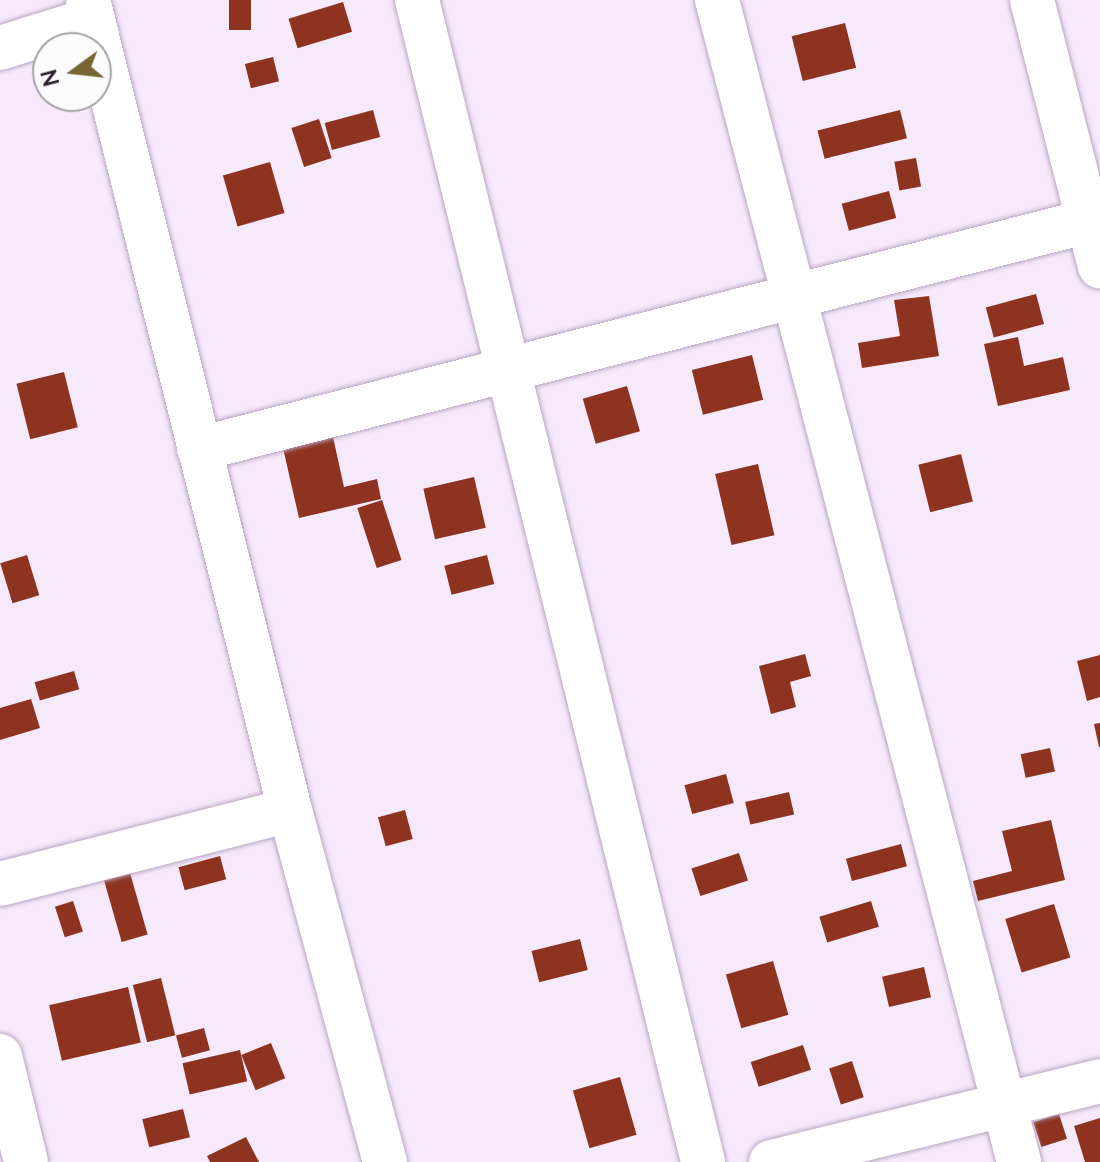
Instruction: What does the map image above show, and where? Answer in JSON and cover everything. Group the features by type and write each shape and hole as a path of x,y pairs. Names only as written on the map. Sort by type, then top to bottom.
{"street":[{"path":"417,0 703,1162"},
{"path":"717,0 1019,1162"},
{"path":"1032,0 1094,220 1100,266"},
{"path":"0,48 90,9 290,810 385,1162"},
{"path":"199,449 1094,220"},
{"path":"0,884 290,810"},
{"path":"0,1056 26,1162"},
{"path":"771,1162 1100,1081"}],"building":[{"path":"229,0 251,0 251,30 229,30"},
{"path":"343,2 352,32 298,48 288,19"},
{"path":"845,23 856,68 803,81 792,36"},
{"path":"273,57 279,81 251,88 245,64"},
{"path":"373,110 380,137 332,150 325,123"},
{"path":"900,110 907,138 825,159 818,131"},
{"path":"319,119 332,158 304,167 291,128"},
{"path":"916,158 921,187 899,190 894,162"},
{"path":"270,162 285,213 238,226 223,176"},
{"path":"889,191 896,218 849,231 842,204"},
{"path":"1036,294 1044,324 994,337 986,307"},
{"path":"929,296 939,356 862,368 858,343 900,336 894,300"},
{"path":"1018,337 1024,366 1063,357 1070,390 998,406 984,344"},
{"path":"752,355 763,400 703,415 692,370"},
{"path":"64,372 78,427 30,439 16,384"},
{"path":"627,386 640,431 596,444 583,399"},
{"path":"333,437 344,487 377,479 381,499 299,518 283,448"},
{"path":"961,454 973,502 930,512 918,465"},
{"path":"758,464 774,535 732,545 715,474"},
{"path":"474,477 486,528 435,539 423,489"},
{"path":"382,500 401,560 377,568 357,508"},
{"path":"27,555 39,595 13,603 0,563"},
{"path":"487,555 494,584 452,595 444,566"},
{"path":"805,654 811,676 790,682 796,707 771,714 759,666"},
{"path":"1100,655 1100,697 1087,701 1077,661"},
{"path":"74,671 79,689 40,701 35,682"},
{"path":"31,699 40,728 0,740 0,708"},
{"path":"1100,723 1100,747 1099,747 1094,724"},
{"path":"1050,748 1055,771 1026,778 1021,754"},
{"path":"726,774 734,803 692,814 684,785"},
{"path":"789,792 794,814 750,825 745,802"},
{"path":"405,810 413,839 386,846 378,817"},
{"path":"1051,820 1065,880 978,901 973,881 1012,871 1002,831"},
{"path":"901,844 907,866 852,881 846,859"},
{"path":"739,853 748,881 700,896 691,868"},
{"path":"220,856 226,879 185,890 178,867"},
{"path":"130,873 148,935 122,942 104,880"},
{"path":"73,901 83,931 65,937 55,907"},
{"path":"871,901 879,927 827,943 819,917"},
{"path":"1054,904 1070,958 1022,972 1005,919"},
{"path":"580,939 588,970 539,982 531,951"},
{"path":"773,961 788,1015 741,1028 726,975"},
{"path":"924,967 931,997 889,1007 882,977"},
{"path":"161,978 175,1035 147,1042 133,985"},
{"path":"128,987 141,1043 62,1061 49,1005"},
{"path":"204,1028 210,1050 182,1058 176,1036"},
{"path":"271,1043 285,1078 256,1090 241,1055"},
{"path":"803,1045 811,1070 759,1087 751,1062"},
{"path":"240,1050 247,1081 190,1094 183,1063"},
{"path":"852,1061 864,1097 841,1105 829,1068"},
{"path":"620,1077 637,1135 589,1148 573,1091"},
{"path":"183,1109 190,1137 149,1147 142,1119"},
{"path":"1059,1114 1067,1139 1041,1147 1033,1122"},
{"path":"1100,1118 1100,1162 1085,1162 1074,1126"},
{"path":"246,1137 259,1162 210,1162 207,1156"}]}
